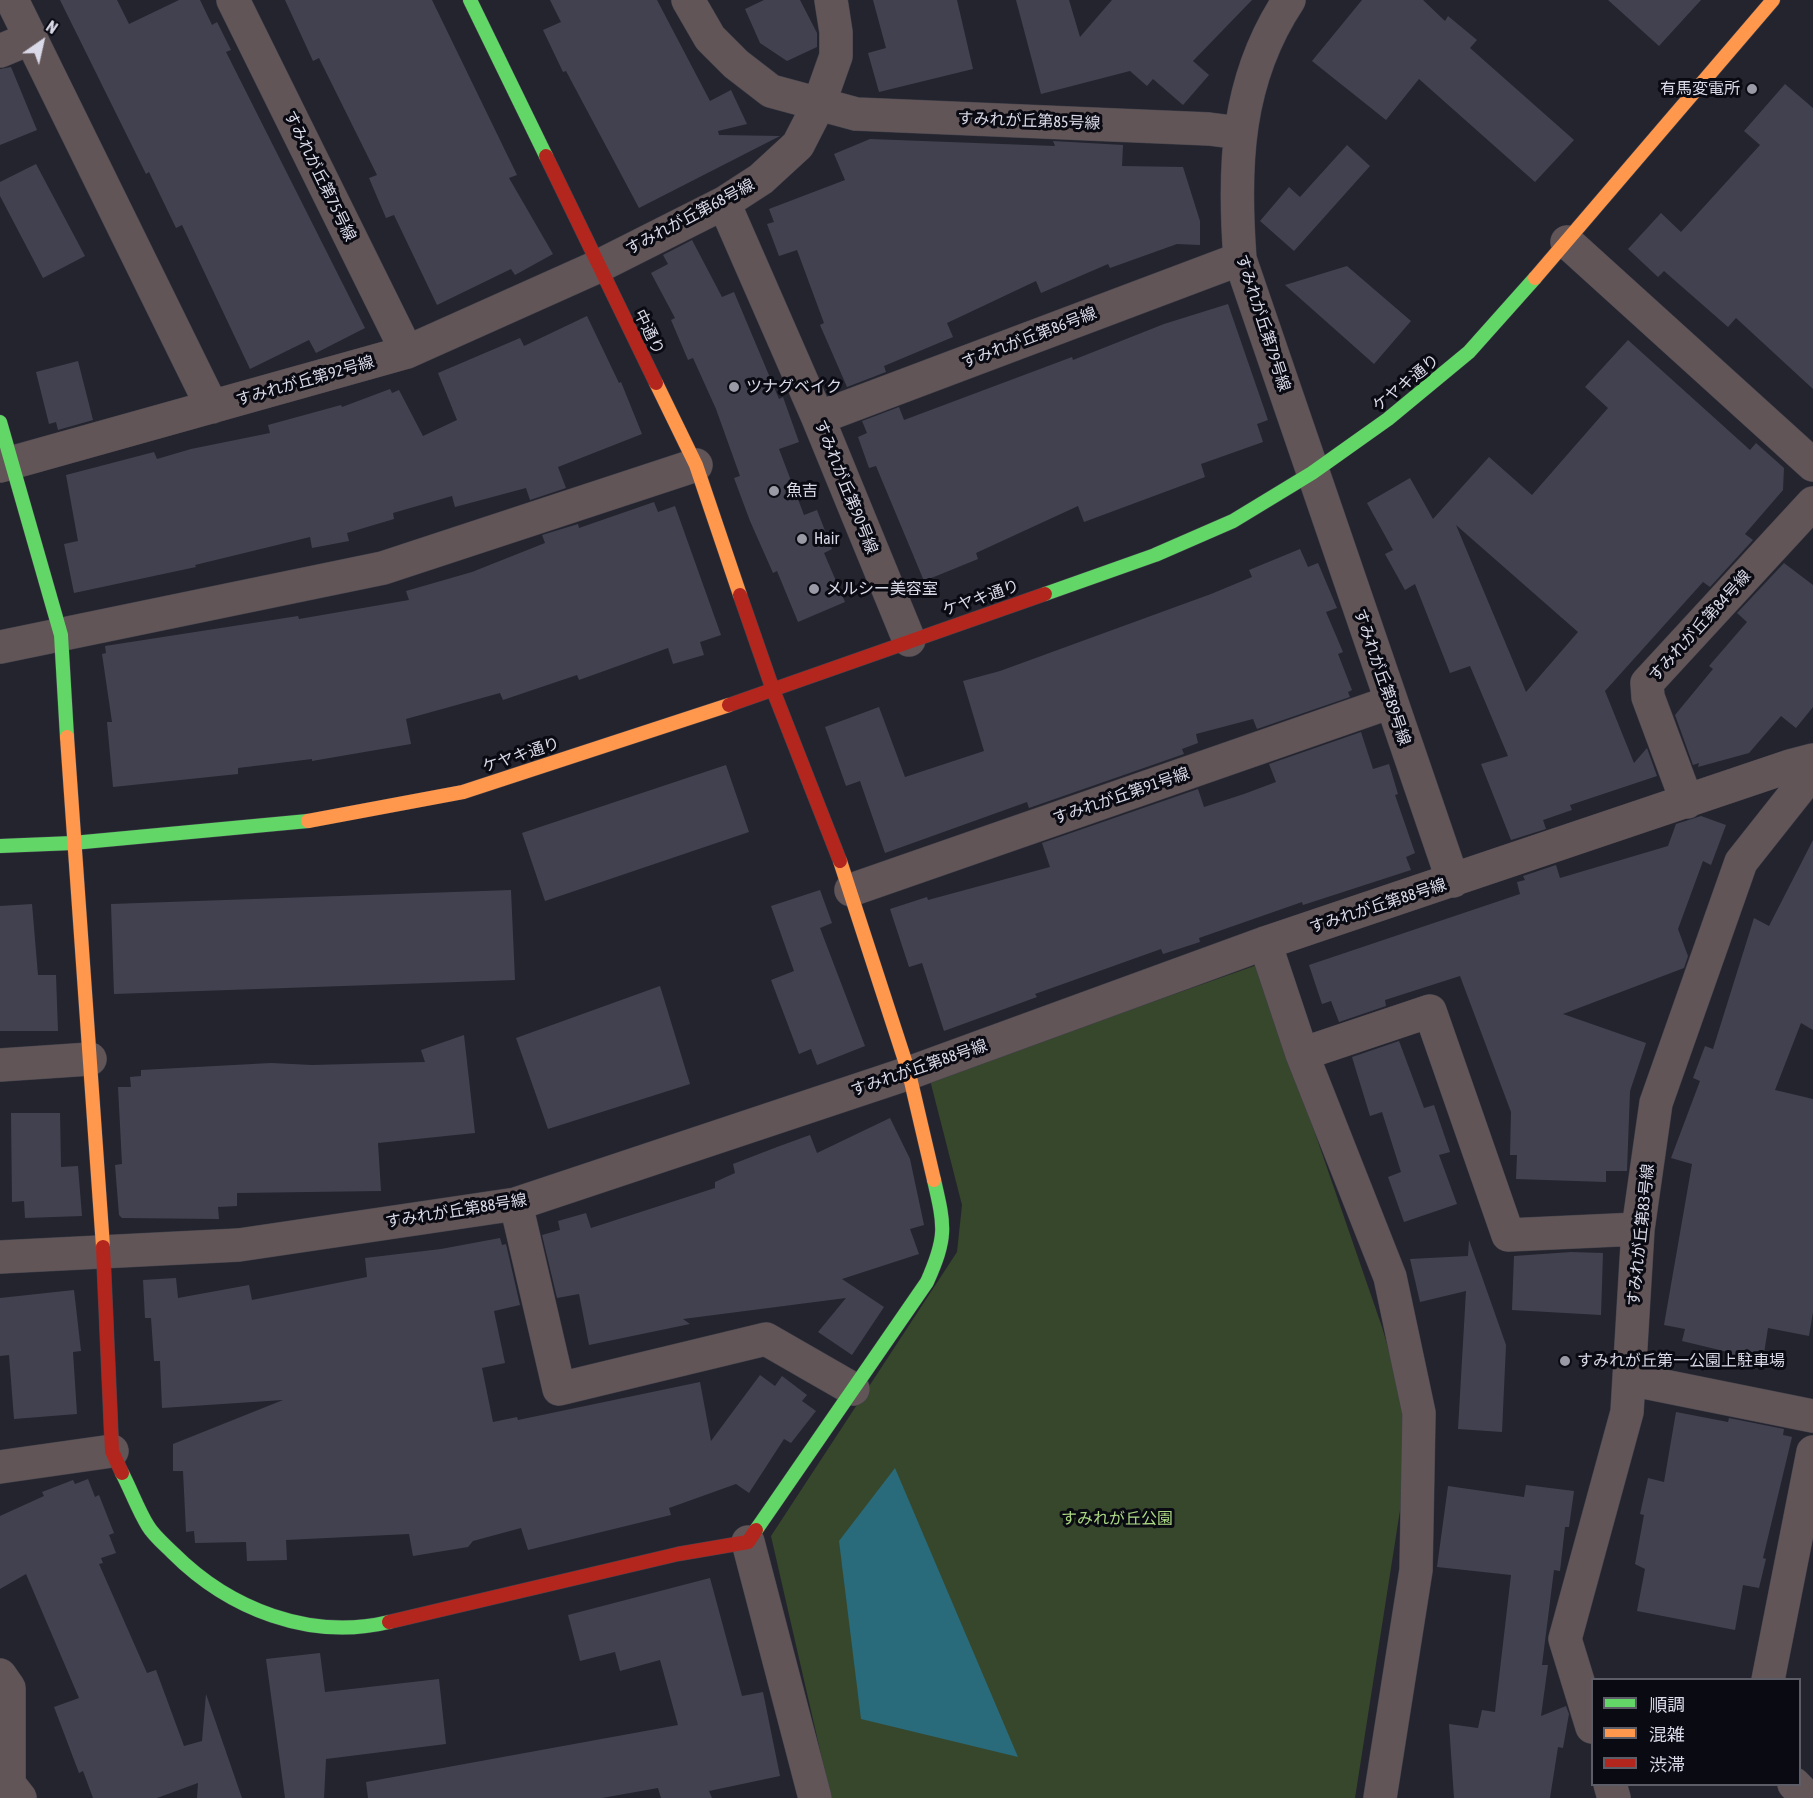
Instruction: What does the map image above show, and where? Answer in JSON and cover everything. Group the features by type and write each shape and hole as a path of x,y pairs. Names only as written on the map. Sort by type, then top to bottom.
{"street":[{"path":"12,0 212,407"},
{"name":"すみれが丘第75号線","path":"233,0 407,352"},
{"name":"中通り","path":"470,0 696,465 773,690 851,890 909,1072 943,1220 941,1251 927,1282 748,1542"},
{"name":"すみれが丘第85号線","path":"688,0 710,39 736,64 771,91 856,114 1209,129 1240,133"},
{"name":"すみれが丘第68号線","path":"598,266 724,202 761,179 798,145 819,104 836,56 836,32 831,0"},
{"name":"すみれが丘第79号線","path":"1289,0 1275,21 1252,77 1240,133 1235,193 1240,259 1312,473"},
{"name":"ケヤキ通り","path":"0,846 73,843 296,823 411,804 463,792 773,690 909,640 1155,555 1233,521 1312,473 1388,419 1469,352 1567,242 1773,0"},
{"path":"0,51 31,38"},
{"name":"すみれが丘第90号線","path":"724,202 818,418 909,640"},
{"path":"1567,242 1813,465"},
{"name":"すみれが丘第86号線","path":"818,418 1240,259"},
{"name":"すみれが丘第92号線","path":"5,466 407,352 598,266"},
{"path":"0,422 5,466 61,635 73,843 103,1251 112,1451 149,1528 196,1576 245,1606 302,1625 368,1627 678,1554 748,1542 816,1798"},
{"path":"0,647 382,568 696,465"},
{"name":"すみれが丘第89号線","path":"1312,473 1453,881"},
{"name":"すみれが丘第84号線","path":"1687,802 1648,697 1647,683 1813,503"},
{"name":"すみれが丘第91号線","path":"851,890 1391,702"},
{"name":"すみれが丘第88号線","path":"0,1257 239,1245 516,1204 909,1072 1265,943 1813,760"},
{"name":"すみれが丘第83号線","path":"1591,1721 1565,1639 1627,1412 1638,1229 1656,1103 1741,862 1813,771"},
{"path":"1265,943 1302,1054 1390,1277 1419,1413 1416,1570 1380,1798"},
{"path":"1302,1054 1430,1011 1508,1235 1638,1229"},
{"path":"0,1065 90,1059"},
{"path":"516,1204 559,1389 766,1339 853,1389"},
{"path":"1629,1379 1813,1416"},
{"path":"0,1467 112,1451"},
{"path":"1768,1678 1813,1452"},
{"path":"0,1675 9,1688 9,1784 20,1798"},
{"path":"1795,1786 1808,1798"}],"green space":[{"name":"すみれが丘公園","path":"1257,965 1382,1327 1401,1392 1406,1472 1355,1798 831,1798 771,1536 957,1252 962,1205 930,1080"}],"water":[{"path":"895,1468 1018,1757 861,1719 839,1541"}],"building":[{"path":"60,0 117,0 129,24 179,0 200,0 212,25 217,22 231,50 226,52 365,328 316,353 309,340 250,369 182,225 176,228 149,172 146,174"},
{"path":"285,0 432,0 517,175 509,178 553,254 515,275 511,269 437,305 394,215 386,218 369,178 377,175 319,58 313,61"},
{"path":"550,0 657,0 710,101 731,90 747,124 718,131 719,135 780,136 639,208 566,71 563,72 543,30 561,22"},
{"path":"764,0 800,0 817,33 817,47 787,61 760,43 745,9"},
{"path":"873,0 957,0 973,69 879,92 868,53 886,48"},
{"path":"1016,0 1069,0 1080,37 1112,0 1252,0 1193,61 1209,75 1183,105 1153,79 1147,86 1130,71 1041,94"},
{"path":"1362,0 1423,0 1445,21 1448,16 1477,40 1470,48 1574,140 1535,182 1419,79 1386,120 1312,61"},
{"path":"1608,0 1701,0 1659,46"},
{"path":"11,67 37,130 0,145 0,69"},
{"path":"1785,84 1813,108 1813,389 1736,318 1728,327 1664,271 1658,277 1628,249 1661,213 1681,232 1760,145 1744,131"},
{"path":"870,139 1055,146 1053,141 1123,145 1122,166 1183,167 1200,221 1200,245 1177,244 1110,268 1108,264 1041,293 1036,281 947,323 953,337 884,366 886,372 847,387 820,325 824,323 797,250 779,256 767,224 774,222 769,209 845,180 834,154"},
{"path":"1347,145 1370,166 1294,251 1260,221 1289,187 1300,197"},
{"path":"36,164 85,256 43,278 0,196 0,182"},
{"path":"692,240 722,297 734,292 779,399 783,397 799,442 779,449 804,515 817,510 832,549 824,553 845,602 798,622 777,571 773,573 750,521 734,478 740,476 716,409 693,358 688,360 671,320 675,318 651,273 668,264 663,255"},
{"path":"1347,266 1411,321 1374,364 1285,285"},
{"path":"1228,304 1268,420 1257,424 1263,442 1201,464 1205,477 1084,522 1078,506 976,553 978,559 924,581 876,466 869,468 858,437 867,433 862,421 899,407 904,420 1072,357 1073,360 1164,324"},
{"path":"587,316 619,383 621,382 642,434 558,467 566,488 530,500 526,488 455,507 452,496 393,513 394,519 347,533 349,541 312,548 310,537 195,565 196,567 74,593 64,544 78,541 66,475 154,452 157,459 191,449 270,433 268,425 341,405 342,407 390,389 392,393 399,390 423,436 457,420 438,373 520,338 524,346"},
{"path":"1628,340 1750,450 1756,443 1784,468 1783,490 1745,534 1753,540 1710,587 1703,582 1605,691 1634,763 1647,748 1657,776 1570,805 1572,810 1543,820 1546,829 1511,840 1481,764 1508,756 1470,666 1450,673 1415,584 1405,590 1385,554 1393,550 1367,503 1410,478 1433,519 1489,457 1532,495 1608,408 1585,387","holes":["1456,525 1578,632 1526,692"]},
{"path":"78,361 93,420 58,430 56,422 49,424 36,372"},
{"path":"654,502 658,512 675,506 721,635 700,642 704,655 673,664 668,648 579,680 577,675 503,700 500,693 406,719 411,744 312,761 312,759 238,768 238,774 113,787 107,722 112,722 102,654 106,653 105,646 298,616 299,619 409,600 406,591 472,572 545,543 542,535 578,524 579,528"},
{"path":"1300,549 1308,567 1318,563 1337,608 1326,612 1343,652 1338,654 1352,690 1348,692 1350,697 1257,729 1253,719 1196,734 1198,743 1182,749 1184,754 1029,808 1027,802 885,853 860,781 846,786 825,727 879,707 905,777 984,751 963,681 1000,671 1211,594 1252,577 1249,570"},
{"path":"1784,563 1813,585 1813,707 1796,728 1781,716 1749,753 1698,767 1699,763 1693,765 1675,715 1713,669 1709,666 1747,622 1737,613"},
{"path":"1361,732 1373,769 1389,764 1398,794 1395,795 1415,853 1406,857 1411,870 1303,905 1302,902 1199,938 1200,942 1163,954 1161,949 1035,994 1037,997 944,1031 922,963 909,967 890,909 927,897 928,900 1050,867 1042,843 1198,789 1204,807 1244,794 1276,782 1269,764"},
{"path":"726,765 749,832 545,901 522,833"},
{"path":"1701,816 1726,825 1711,865 1703,861 1678,929 1688,956 1684,968 1563,1014 1646,1043 1630,1091 1627,1171 1606,1171 1606,1182 1516,1179 1517,1155 1510,1155 1511,1112 1460,976 1385,1000 1386,1006 1339,1022 1331,1001 1322,1004 1309,965 1520,894 1517,882 1525,880 1523,876 1556,865 1560,878 1668,846 1676,824"},
{"path":"1813,840 1813,1030 1801,1023 1775,1090 1813,1099 1813,1312 1809,1336 1768,1328 1762,1366 1731,1360 1732,1353 1682,1341 1685,1329 1664,1325 1692,1164 1671,1158 1700,1081 1693,1078 1705,1046 1713,1049 1754,918 1769,926"},
{"path":"511,890 515,980 114,994 111,904"},
{"path":"820,890 832,923 820,928 865,1046 817,1065 811,1049 799,1054 771,980 794,971 771,906"},
{"path":"32,904 38,975 56,975 58,1031 0,1031 0,906"},
{"path":"660,986 690,1084 548,1129 516,1038"},
{"path":"464,1035 475,1133 378,1143 381,1191 237,1193 237,1206 218,1207 219,1219 122,1218 119,1215 115,1165 122,1164 118,1087 131,1087 130,1077 141,1076 141,1070 271,1063 312,1065 425,1062 421,1050"},
{"path":"1399,1041 1424,1108 1434,1105 1450,1152 1439,1155 1457,1204 1404,1222 1388,1177 1401,1172 1382,1112 1370,1116 1352,1057"},
{"path":"11,1113 60,1113 61,1167 78,1166 82,1216 25,1218 24,1201 12,1202"},
{"path":"890,1118 910,1159 924,1225 910,1229 919,1254 842,1279 884,1307 852,1355 818,1332 846,1298 683,1319 690,1324 589,1345 579,1294 557,1298 542,1235 560,1230 558,1221 586,1213 591,1228 715,1188 715,1182 735,1173 733,1164 777,1147 810,1135 817,1153"},
{"path":"500,1238 502,1245 506,1244 520,1305 494,1311 505,1363 482,1368 493,1422 517,1417 518,1420 700,1382 711,1441 760,1375 775,1386 782,1376 807,1395 802,1401 816,1411 791,1443 784,1439 749,1493 736,1484 669,1508 671,1515 528,1550 521,1528 473,1541 468,1547 413,1556 409,1534 286,1540 287,1560 247,1561 246,1542 195,1543 194,1531 186,1532 183,1471 173,1471 173,1444 283,1400 162,1408 160,1361 154,1361 151,1318 145,1318 143,1280 176,1278 178,1298 249,1285 252,1300 367,1277 365,1258 441,1249"},
{"path":"1469,1240 1506,1345 1502,1432 1458,1429 1466,1291 1420,1302 1410,1259 1468,1256"},
{"path":"1571,1252 1603,1253 1601,1315 1512,1310 1514,1256"},
{"path":"74,1290 81,1351 73,1352 77,1414 14,1419 9,1355 0,1356 0,1298"},
{"path":"1676,1412 1728,1422 1729,1418 1784,1429 1783,1435 1792,1437 1763,1558 1766,1559 1759,1588 1743,1585 1735,1630 1637,1611 1645,1569 1635,1564 1644,1515 1640,1514 1648,1478 1664,1482"},
{"path":"88,1479 95,1497 99,1495 114,1533 109,1535 116,1553 101,1558 103,1563 99,1564 147,1673 156,1670 184,1746 202,1741 206,1694 242,1798 197,1798 198,1783 157,1798 93,1798 83,1771 79,1773 54,1707 79,1698 26,1574 0,1589 0,1516 44,1496 42,1492 73,1480 75,1484"},
{"path":"1526,1485 1574,1491 1569,1527 1565,1527 1560,1571 1554,1570 1542,1665 1548,1665 1541,1716 1566,1706 1569,1714 1563,1748 1558,1747 1550,1798 1454,1798 1449,1724 1478,1728 1482,1710 1495,1712 1511,1575 1437,1567 1448,1486 1524,1497"},
{"path":"710,1578 742,1696 763,1692 780,1776 709,1791 712,1798 661,1798 658,1788 602,1798 368,1798 366,1782 678,1725 660,1660 620,1671 615,1652 580,1661 568,1615"},
{"path":"320,1653 325,1692 439,1679 446,1744 326,1759 324,1798 285,1798 266,1659"}],"traffic: fast":[{"path":"470,0 546,156"},
{"path":"1045,594 1155,555 1233,521 1312,473 1388,419 1469,352 1535,278"},
{"path":"0,422 61,635 67,737"},
{"path":"0,846 73,843 308,821"},
{"path":"756,1530 927,1282 938,1254 942,1232 934,1180"},
{"path":"122,1473 153,1533 195,1573 219,1590 272,1616 301,1623 330,1627 359,1627 389,1622"}],"traffic: slow":[{"path":"1535,278 1773,0"},
{"path":"656,383 696,465 740,595"},
{"path":"308,821 463,792 729,705"},
{"path":"67,737 103,1247"},
{"path":"840,861 909,1073 934,1180"}],"traffic: jam":[{"path":"546,156 656,383"},
{"path":"729,705 1045,594"},
{"path":"740,595 773,690 840,861"},
{"path":"103,1247 112,1451 122,1473"},
{"path":"389,1622 678,1554 748,1542 756,1530"}],"place":[{"name":"有馬変電所","path":"1752,89"},
{"name":"ツナグベイク","path":"734,387"},
{"name":"魚吉","path":"774,491"},
{"name":"Hair","path":"802,539"},
{"name":"メルシー美容室","path":"814,589"},
{"name":"すみれが丘第一公園上駐車場","path":"1565,1361"}]}
